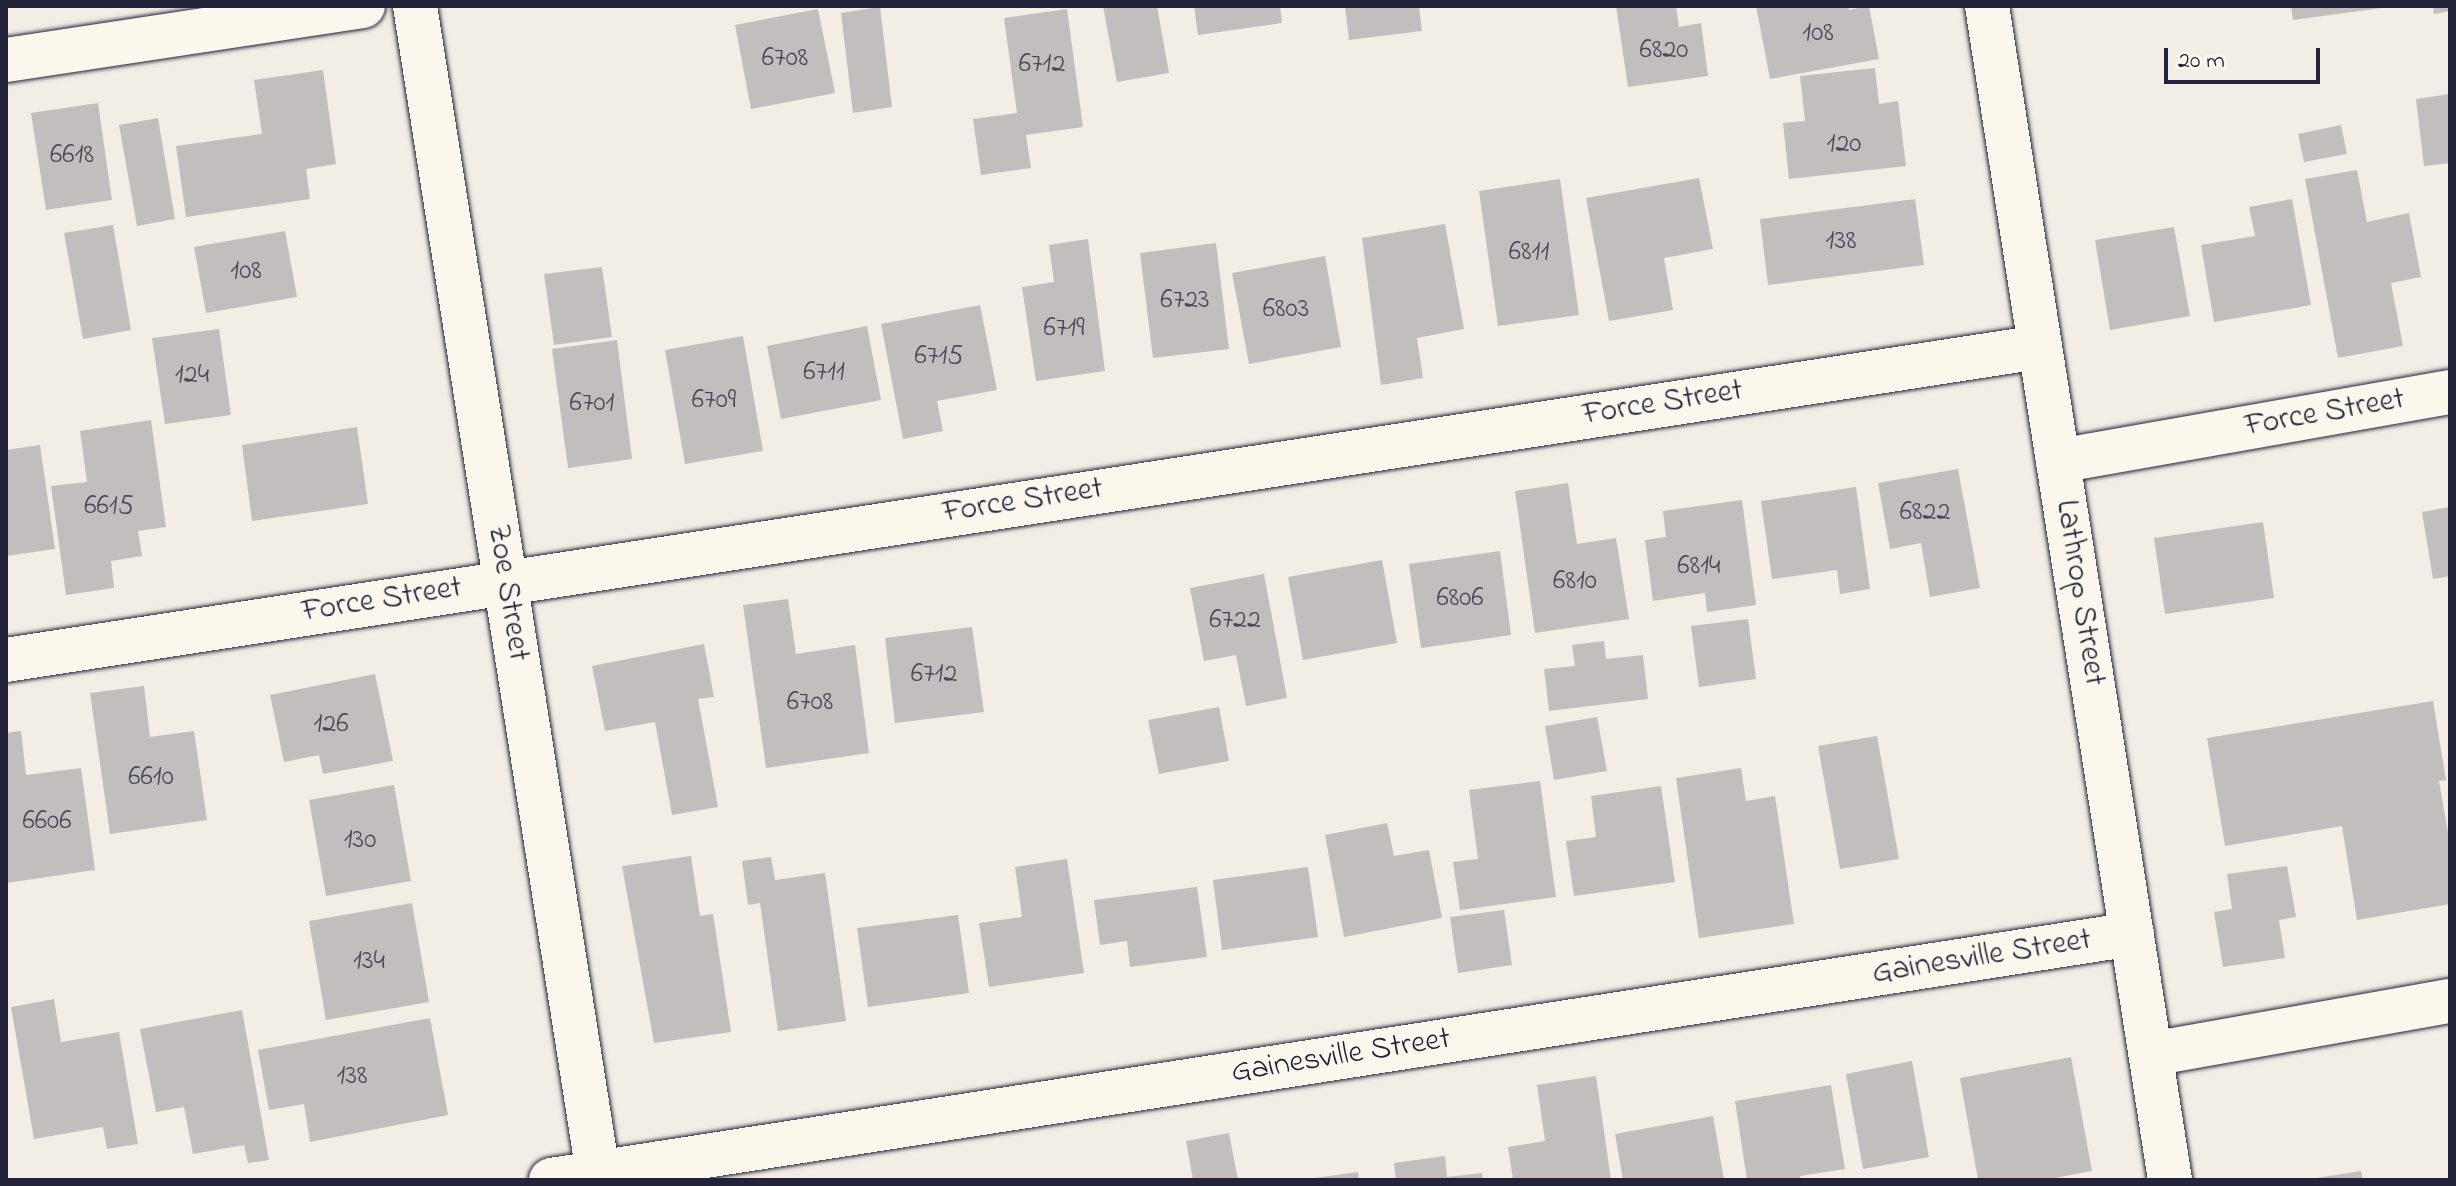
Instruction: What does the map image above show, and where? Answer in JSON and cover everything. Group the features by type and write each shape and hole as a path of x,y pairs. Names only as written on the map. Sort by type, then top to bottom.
{"street":[{"path":"6,60 363,6"},
{"name":"Zoe Street","path":"415,6 599,1176"},
{"name":"Lathrop Street","path":"1987,6 2170,1180"},
{"name":"Force Street","path":"6,660 2040,347"},
{"name":"Force Street","path":"2058,461 2450,392"},
{"name":"Gainesville Street","path":"551,1180 599,1176 2132,934"},
{"path":"2151,1054 2450,1001"}],"building":[{"path":"1103,6 1157,6 1169,73 1117,82"},
{"path":"1194,6 1280,6 1282,23 1198,35"},
{"path":"1345,6 1419,6 1422,31 1349,40"},
{"path":"1616,6 1676,6 1679,27 1701,23 1708,76 1628,87"},
{"path":"1756,6 1849,6 1849,10 1869,6 1879,59 1770,79"},
{"path":"2291,6 2382,6 2382,8 2293,20"},
{"path":"2433,6 2450,6 2450,11 2434,14"},
{"path":"880,7 892,107 853,113 841,13"},
{"path":"818,9 835,93 751,109 735,25"},
{"path":"1067,9 1083,127 1026,135 1031,168 981,175 973,119 1017,113 1004,18"},
{"path":"1875,68 1879,104 1898,101 1906,166 1789,179 1783,123 1805,121 1800,76"},
{"path":"323,70 336,164 306,169 310,199 186,217 176,146 262,134 254,80"},
{"path":"2450,94 2450,163 2424,166 2416,99"},
{"path":"98,103 112,200 46,210 31,113"},
{"path":"158,118 175,219 137,226 119,125"},
{"path":"2341,125 2347,154 2304,162 2298,134"},
{"path":"2357,170 2367,222 2409,213 2421,277 2391,283 2403,346 2338,358 2305,179"},
{"path":"1699,178 1713,249 1664,258 1673,310 1609,321 1586,198"},
{"path":"1560,179 1579,315 1498,326 1479,191"},
{"path":"1915,199 1924,265 1768,285 1760,219"},
{"path":"2292,199 2311,305 2214,322 2201,245 2255,236 2249,207"},
{"path":"1445,224 1464,329 1417,338 1423,378 1381,385 1362,238"},
{"path":"113,225 131,330 83,339 64,233"},
{"path":"2174,227 2190,316 2110,330 2095,240"},
{"path":"285,231 297,297 206,313 194,247"},
{"path":"1088,239 1105,371 1036,381 1022,287 1054,282 1049,245"},
{"path":"1216,243 1229,349 1153,358 1140,253"},
{"path":"1325,256 1341,347 1249,364 1232,273"},
{"path":"602,267 612,337 554,345 544,274"},
{"path":"980,305 997,390 937,401 943,431 903,439 881,324"},
{"path":"867,326 881,400 781,419 767,346"},
{"path":"219,329 231,415 165,424 152,338"},
{"path":"743,336 763,451 685,464 665,350"},
{"path":"617,340 632,459 568,468 552,349"},
{"path":"151,420 166,527 138,531 142,556 111,561 114,588 66,595 51,486 87,482 80,431"},
{"path":"357,427 368,504 252,521 242,445"},
{"path":"40,445 55,549 6,556 6,450"},
{"path":"1958,469 1980,588 1930,597 1921,543 1890,549 1878,483"},
{"path":"1568,483 1577,544 1616,538 1629,619 1535,633 1515,491"},
{"path":"1856,487 1870,589 1840,594 1837,570 1772,579 1761,501"},
{"path":"1742,500 1756,605 1707,612 1705,593 1653,601 1645,540 1666,537 1663,511"},
{"path":"2450,507 2450,576 2433,579 2422,512"},
{"path":"2263,522 2274,598 2165,614 2154,538"},
{"path":"1500,551 1511,635 1421,648 1409,564"},
{"path":"1382,560 1397,643 1303,660 1288,577"},
{"path":"1264,574 1287,698 1246,706 1236,655 1204,661 1190,588"},
{"path":"788,599 796,654 855,645 869,753 766,768 743,605"},
{"path":"1748,619 1756,679 1699,687 1691,626"},
{"path":"972,627 984,712 895,723 885,638"},
{"path":"1604,641 1606,659 1643,655 1648,699 1549,711 1544,669 1575,666 1572,645"},
{"path":"704,644 714,697 698,699 718,807 672,815 655,722 605,731 592,666"},
{"path":"375,674 393,761 323,774 319,755 284,762 270,695"},
{"path":"144,686 150,737 194,731 207,820 110,834 90,693"},
{"path":"2433,701 2446,780 2439,781 2450,844 2450,904 2357,920 2342,826 2225,846 2207,738"},
{"path":"1219,707 1229,761 1159,774 1148,720"},
{"path":"1597,717 1607,771 1554,780 1545,726"},
{"path":"21,731 26,775 81,768 95,870 6,883 6,733"},
{"path":"1877,736 1899,859 1840,869 1818,746"},
{"path":"1741,768 1746,801 1775,796 1794,924 1699,938 1676,778"},
{"path":"1540,781 1556,897 1460,910 1453,862 1478,859 1469,790"},
{"path":"394,785 411,881 326,896 309,800"},
{"path":"1661,786 1675,882 1574,896 1566,841 1596,837 1591,796"},
{"path":"1387,823 1394,856 1429,850 1442,918 1344,937 1325,835"},
{"path":"691,856 700,916 713,914 731,1032 654,1043 622,866"},
{"path":"771,857 775,880 825,873 846,1021 778,1031 760,903 748,905 742,861"},
{"path":"1067,859 1084,973 989,987 979,923 1022,917 1015,867"},
{"path":"2287,866 2296,917 2279,920 2285,958 2223,967 2214,912 2232,909 2227,874"},
{"path":"1308,867 1318,937 1222,950 1213,880"},
{"path":"1197,887 1207,957 1130,967 1127,941 1100,945 1094,900"},
{"path":"412,903 429,1002 326,1020 309,921"},
{"path":"1504,910 1512,965 1458,973 1450,917"},
{"path":"958,915 969,993 868,1007 857,928"},
{"path":"54,999 61,1042 119,1032 138,1144 107,1149 103,1127 34,1139 11,1007"},
{"path":"242,1010 269,1160 248,1163 244,1145 193,1154 184,1107 156,1112 140,1029"},
{"path":"430,1018 448,1115 310,1142 304,1104 269,1110 258,1050"},
{"path":"2071,1057 2092,1171 2044,1180 1978,1180 1960,1078"},
{"path":"1912,1061 1929,1157 1863,1169 1846,1074"},
{"path":"1596,1076 1611,1180 1513,1180 1508,1147 1545,1141 1537,1085"},
{"path":"1831,1085 1845,1169 1800,1176 1801,1180 1747,1180 1735,1101"},
{"path":"1713,1116 1724,1180 1623,1180 1615,1134"},
{"path":"1229,1133 1238,1180 1193,1180 1186,1141"},
{"path":"1445,1156 1447,1177 1482,1173 1483,1180 1396,1180 1394,1163"},
{"path":"2361,1171 2363,1180 2317,1180 2317,1178"},
{"path":"1358,1172 1359,1180 1315,1180 1315,1178"}]}
